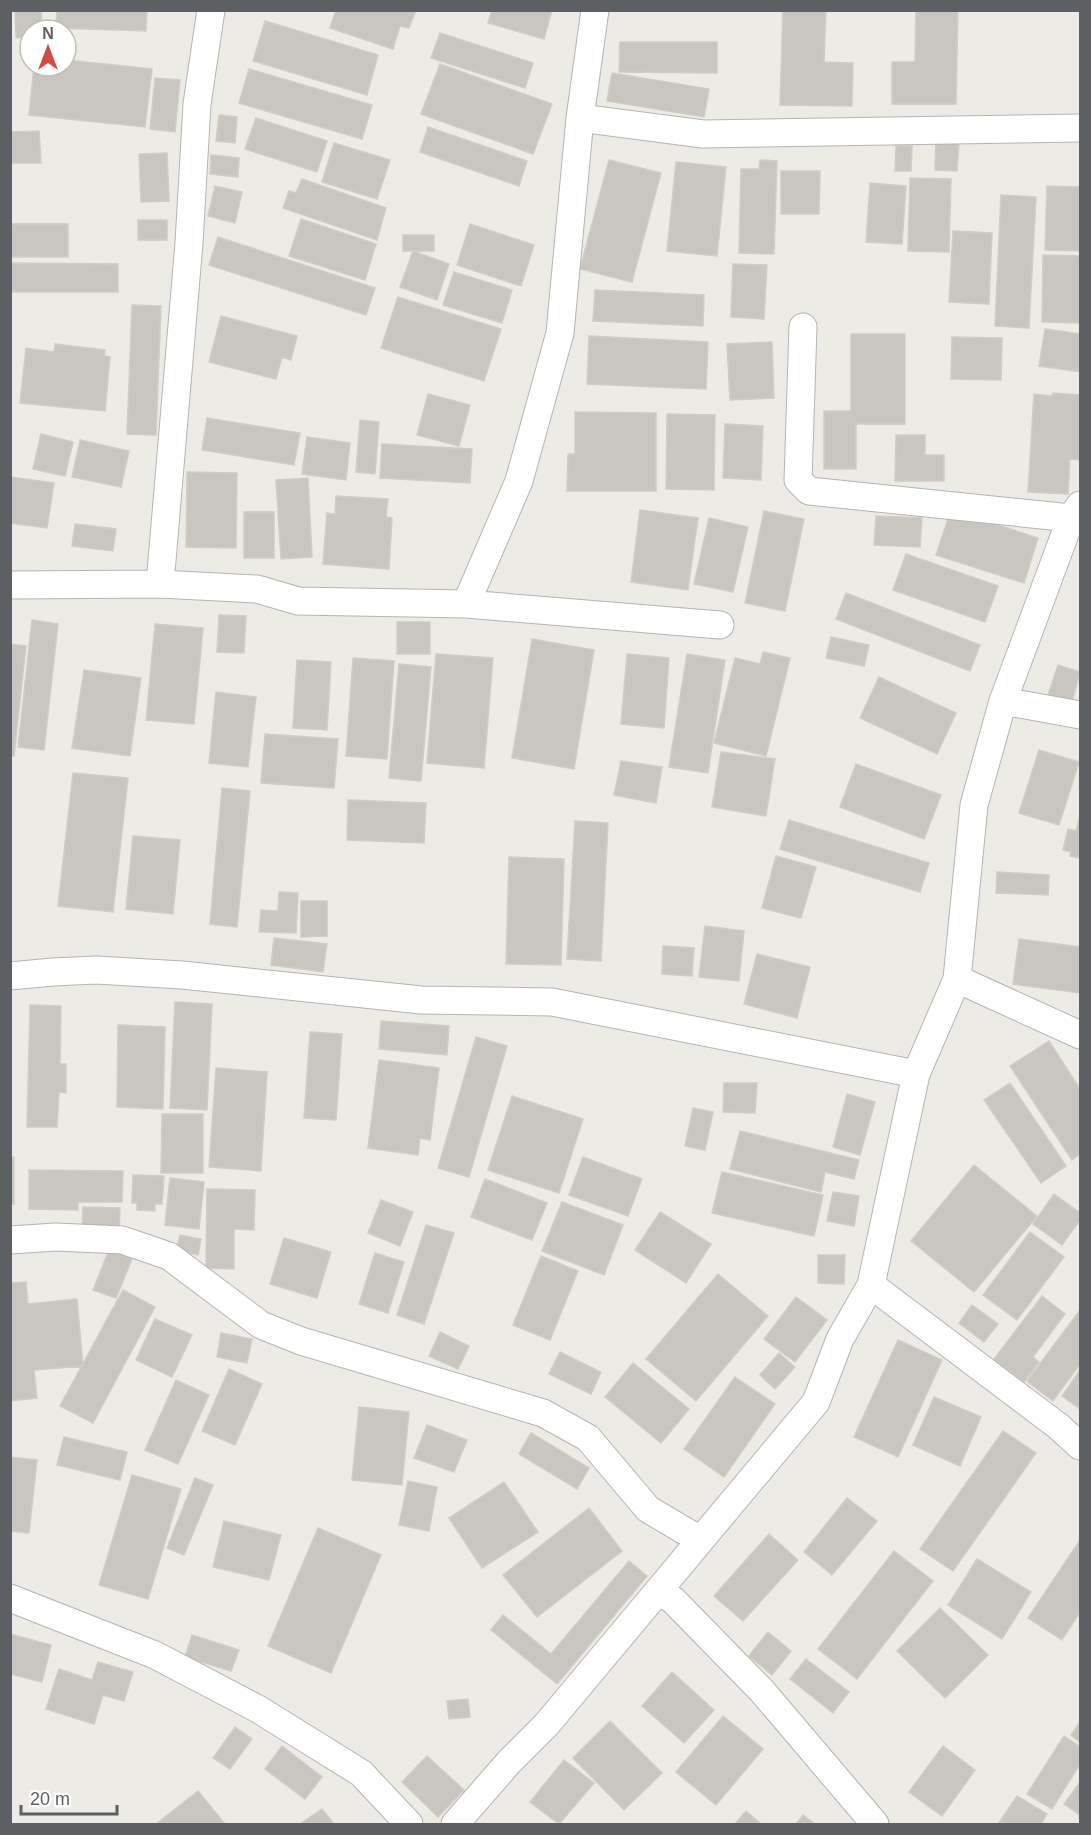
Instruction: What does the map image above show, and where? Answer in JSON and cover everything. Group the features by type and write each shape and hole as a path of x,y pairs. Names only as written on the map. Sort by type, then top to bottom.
{"street":[{"path":"160,584 188,254 197,104 211,10"},
{"path":"466,604 519,481 560,333 580,118 595,10"},
{"path":"580,118 703,134 1080,128"},
{"path":"455,1824 508,1762 547,1724 816,1402 840,1339 871,1285 916,1074 957,979 974,805 1004,701 1076,512 809,491 798,480 802,327"},
{"path":"10,585 160,584 257,589 298,601 466,604 720,625"},
{"path":"1004,701 1080,716"},
{"path":"10,976 96,970 182,975 421,1000 552,1002 916,1074"},
{"path":"957,979 1080,1035"},
{"path":"10,1240 56,1237 122,1240 168,1256 261,1325 301,1341 543,1413 588,1438 648,1509 700,1540"},
{"path":"871,1285 1059,1426 1080,1446"},
{"path":"658,1591 673,1600 762,1691 875,1824"},
{"path":"10,1598 155,1655 258,1709 361,1773 409,1824"}],"building":[{"path":"15,10 41,10 41,18 18,18 18,38 16,38"},
{"path":"57,10 147,10 146,31 78,29 78,18 57,18"},
{"path":"336,10 416,10 409,28 400,26 393,49 330,28"},
{"path":"492,10 552,10 544,39 488,23"},
{"path":"783,10 826,10 824,62 853,63 852,106 780,105"},
{"path":"916,10 958,10 956,104 892,104 892,62 915,62"},
{"path":"265,21 378,55 367,95 253,61"},
{"path":"440,33 533,63 525,88 431,58"},
{"path":"620,42 717,42 717,73 619,72"},
{"path":"78,61 152,69 145,127 29,115 33,78 78,78"},
{"path":"440,64 552,104 533,154 421,114"},
{"path":"249,69 372,105 362,139 239,103"},
{"path":"612,73 709,89 704,117 607,101"},
{"path":"155,78 180,80 175,132 150,129"},
{"path":"219,115 237,117 235,143 216,141"},
{"path":"256,118 327,141 317,172 245,149"},
{"path":"428,127 527,161 519,186 420,152"},
{"path":"39,131 41,163 10,163 10,132"},
{"path":"936,141 959,142 957,171 935,170"},
{"path":"334,143 390,160 377,199 322,182"},
{"path":"896,146 912,146 911,171 895,171"},
{"path":"167,153 169,201 141,202 139,154"},
{"path":"211,155 239,158 238,177 210,174"},
{"path":"609,160 661,173 632,282 580,269"},
{"path":"760,160 777,161 774,254 739,253 741,169 759,169"},
{"path":"676,162 726,167 717,256 667,251"},
{"path":"781,171 820,171 819,214 781,214"},
{"path":"910,178 951,179 949,252 908,251"},
{"path":"302,179 386,208 377,240 283,208 289,191 296,193"},
{"path":"870,183 906,186 902,244 866,242"},
{"path":"215,186 242,192 235,223 208,216"},
{"path":"1047,186 1080,187 1080,251 1045,250"},
{"path":"1001,195 1036,197 1029,328 995,326"},
{"path":"301,219 376,244 365,280 289,256"},
{"path":"138,220 167,220 167,240 138,240"},
{"path":"10,224 68,224 68,257 10,257"},
{"path":"470,224 534,245 521,286 457,265"},
{"path":"953,231 992,233 989,304 949,302"},
{"path":"403,235 434,235 434,251 403,251"},
{"path":"218,237 375,288 366,315 209,265"},
{"path":"413,251 449,264 437,300 400,287"},
{"path":"1043,255 1080,256 1080,323 1042,322"},
{"path":"10,263 118,264 118,292 10,292"},
{"path":"733,264 767,265 764,319 731,317"},
{"path":"454,272 512,290 502,323 443,305"},
{"path":"595,290 704,295 703,326 593,321"},
{"path":"398,297 501,329 484,381 381,348"},
{"path":"132,305 161,306 156,435 127,434"},
{"path":"221,316 297,336 291,360 282,357 276,379 209,362"},
{"path":"1045,329 1080,334 1080,372 1039,366"},
{"path":"851,334 905,334 905,424 856,424 856,469 824,469 824,411 851,411"},
{"path":"589,336 708,342 706,389 587,384"},
{"path":"952,337 1002,338 1001,380 951,379"},
{"path":"772,342 774,398 730,400 727,344"},
{"path":"55,344 105,350 104,356 110,357 105,411 20,403 26,348 54,352"},
{"path":"1053,393 1080,395 1080,460 1070,459 1068,494 1028,492 1034,394 1052,396"},
{"path":"428,394 470,405 459,446 417,435"},
{"path":"575,412 656,413 656,491 567,491 568,454 575,454"},
{"path":"667,414 715,415 714,490 666,489"},
{"path":"207,418 300,433 294,465 202,450"},
{"path":"360,420 379,422 375,474 356,472"},
{"path":"725,424 763,426 761,480 723,478"},
{"path":"41,434 73,442 65,476 33,469"},
{"path":"896,435 925,435 925,455 944,455 944,481 895,481"},
{"path":"307,437 350,443 346,480 302,474"},
{"path":"80,440 129,451 121,487 72,477"},
{"path":"382,444 472,449 470,483 380,478"},
{"path":"187,472 237,473 236,548 186,547"},
{"path":"10,477 54,483 47,528 10,523"},
{"path":"308,478 312,557 281,559 276,480"},
{"path":"336,496 388,499 386,517 392,518 389,569 323,564 327,513 335,514"},
{"path":"640,510 698,518 688,590 631,582"},
{"path":"951,510 1038,538 1024,583 936,555"},
{"path":"764,511 804,519 785,611 745,603"},
{"path":"244,512 274,512 274,558 244,558"},
{"path":"876,516 922,518 920,547 874,545"},
{"path":"709,518 748,527 733,592 694,584"},
{"path":"75,524 116,529 113,551 72,546"},
{"path":"906,554 998,586 985,622 893,590"},
{"path":"846,593 980,645 970,671 836,619"},
{"path":"219,615 246,616 244,653 217,652"},
{"path":"32,620 58,624 44,750 18,747"},
{"path":"397,622 430,622 430,654 397,654"},
{"path":"155,624 203,628 194,724 146,720"},
{"path":"831,637 869,645 864,666 826,658"},
{"path":"532,639 594,650 574,769 512,758"},
{"path":"10,644 26,646 14,756 10,756"},
{"path":"763,652 790,658 766,756 714,743 735,658 760,664"},
{"path":"436,654 493,658 484,768 427,763"},
{"path":"627,654 669,658 664,728 621,724"},
{"path":"687,654 725,660 708,773 669,767"},
{"path":"353,658 394,661 387,759 346,756"},
{"path":"297,660 331,662 327,730 293,728"},
{"path":"399,664 431,667 421,781 389,778"},
{"path":"1058,665 1080,672 1072,702 1048,695"},
{"path":"84,670 141,678 130,756 72,748"},
{"path":"879,677 956,713 937,754 860,718"},
{"path":"216,692 256,697 248,767 209,763"},
{"path":"265,734 338,739 334,788 261,783"},
{"path":"1039,750 1079,762 1059,825 1019,813"},
{"path":"721,752 775,759 766,816 712,807"},
{"path":"621,761 662,767 656,803 614,795"},
{"path":"856,764 941,795 924,839 840,807"},
{"path":"73,773 128,778 113,912 58,906"},
{"path":"222,788 250,791 237,927 210,924"},
{"path":"348,800 426,803 424,843 347,840"},
{"path":"1080,816 1080,858 1070,856 1071,852 1063,850 1068,829 1076,831"},
{"path":"789,820 929,863 920,892 780,849"},
{"path":"575,821 608,823 601,961 567,959"},
{"path":"133,836 180,840 173,914 126,909"},
{"path":"776,856 816,867 801,918 762,908"},
{"path":"509,857 564,859 561,965 506,964"},
{"path":"997,872 1049,875 1048,895 996,893"},
{"path":"279,892 298,893 296,933 259,932 261,910 278,911"},
{"path":"301,901 327,901 327,936 301,937"},
{"path":"705,926 744,931 739,981 699,977"},
{"path":"274,938 327,944 323,972 271,965"},
{"path":"1019,939 1080,947 1080,993 1013,984"},
{"path":"663,946 694,948 692,976 662,974"},
{"path":"757,954 810,967 797,1018 744,1004"},
{"path":"175,1002 212,1004 207,1110 170,1108"},
{"path":"30,1005 61,1006 60,1064 66,1064 66,1093 59,1092 57,1127 27,1127"},
{"path":"381,1021 449,1026 447,1055 379,1049"},
{"path":"118,1025 165,1027 163,1109 117,1107"},
{"path":"310,1032 342,1034 336,1120 304,1118"},
{"path":"476,1037 507,1046 469,1177 438,1168"},
{"path":"1049,1041 1080,1089 1080,1154 1072,1160 1010,1066"},
{"path":"379,1060 439,1068 430,1140 420,1138 418,1155 368,1148"},
{"path":"216,1068 267,1072 261,1171 209,1167"},
{"path":"724,1083 757,1083 755,1113 723,1112"},
{"path":"1010,1083 1066,1166 1041,1183 984,1100"},
{"path":"847,1094 875,1102 860,1155 833,1147"},
{"path":"512,1096 583,1119 559,1193 488,1170"},
{"path":"693,1108 713,1112 705,1150 685,1146"},
{"path":"162,1114 203,1114 203,1173 161,1173"},
{"path":"740,1131 859,1160 854,1179 825,1172 821,1192 730,1169"},
{"path":"10,1157 14,1157 14,1204 10,1204"},
{"path":"583,1157 642,1179 628,1216 569,1195"},
{"path":"974,1165 1037,1216 974,1292 911,1241"},
{"path":"29,1170 123,1171 122,1202 78,1202 78,1210 29,1209"},
{"path":"722,1172 823,1195 814,1236 712,1213"},
{"path":"133,1175 164,1176 162,1204 155,1204 155,1211 137,1210 137,1203 132,1203"},
{"path":"170,1178 204,1182 199,1229 165,1225"},
{"path":"485,1179 547,1203 532,1240 471,1217"},
{"path":"207,1189 255,1190 254,1230 234,1229 234,1269 206,1268"},
{"path":"833,1192 859,1196 854,1226 827,1221"},
{"path":"1054,1194 1080,1213 1080,1220 1062,1245 1033,1224"},
{"path":"381,1200 413,1212 400,1246 368,1233"},
{"path":"562,1202 623,1225 604,1275 542,1251"},
{"path":"83,1207 120,1208 119,1230 82,1229"},
{"path":"660,1212 711,1244 686,1283 635,1250"},
{"path":"426,1225 454,1233 424,1324 397,1315"},
{"path":"1030,1232 1064,1257 1017,1320 983,1295"},
{"path":"180,1235 201,1239 198,1255 176,1250"},
{"path":"284,1238 331,1252 317,1298 270,1284"},
{"path":"109,1250 132,1259 116,1298 93,1290"},
{"path":"375,1253 404,1262 388,1313 359,1304"},
{"path":"818,1255 845,1255 844,1284 818,1283"},
{"path":"541,1256 578,1271 550,1340 513,1325"},
{"path":"718,1274 768,1316 696,1401 646,1359"},
{"path":"26,1282 28,1304 77,1299 83,1366 34,1370 37,1398 10,1401 10,1283"},
{"path":"123,1290 155,1307 93,1423 60,1406"},
{"path":"1042,1296 1065,1314 1033,1357 1039,1362 1024,1382 994,1359"},
{"path":"796,1297 827,1320 795,1362 764,1339"},
{"path":"972,1305 998,1324 984,1342 959,1323"},
{"path":"1080,1310 1080,1364 1053,1401 1027,1381"},
{"path":"155,1319 192,1335 172,1377 136,1360"},
{"path":"440,1332 469,1346 458,1369 429,1356"},
{"path":"221,1333 252,1339 247,1363 217,1357"},
{"path":"898,1340 942,1360 898,1457 854,1437"},
{"path":"560,1352 601,1372 591,1394 549,1374"},
{"path":"779,1353 795,1367 775,1389 760,1375"},
{"path":"633,1363 689,1409 661,1443 605,1397"},
{"path":"229,1369 262,1384 235,1445 202,1431"},
{"path":"1080,1370 1080,1409 1062,1396"},
{"path":"735,1377 775,1404 724,1477 684,1449"},
{"path":"176,1380 209,1395 178,1464 145,1450"},
{"path":"934,1397 981,1417 960,1466 913,1445"},
{"path":"359,1407 409,1412 402,1485 352,1480"},
{"path":"427,1425 467,1440 454,1472 414,1458"},
{"path":"1003,1431 1036,1453 953,1571 920,1549"},
{"path":"531,1433 589,1468 577,1489 519,1454"},
{"path":"64,1437 127,1452 120,1480 57,1465"},
{"path":"10,1457 37,1460 29,1533 10,1531"},
{"path":"132,1475 181,1489 148,1599 99,1585"},
{"path":"195,1478 213,1485 184,1555 167,1548"},
{"path":"408,1481 437,1487 429,1531 399,1525"},
{"path":"504,1482 538,1532 482,1568 449,1518"},
{"path":"847,1498 877,1521 832,1575 804,1552"},
{"path":"589,1508 622,1551 537,1617 503,1575"},
{"path":"224,1521 281,1535 269,1580 213,1567"},
{"path":"318,1528 381,1555 331,1673 268,1646"},
{"path":"769,1534 798,1560 743,1621 714,1596"},
{"path":"1080,1540 1080,1612 1062,1640 1028,1618"},
{"path":"894,1551 933,1581 857,1679 818,1649"},
{"path":"977,1559 1031,1592 1002,1639 948,1605"},
{"path":"629,1561 647,1576 557,1684 491,1630 503,1615 551,1654"},
{"path":"940,1608 988,1655 945,1698 897,1651"},
{"path":"768,1632 791,1651 772,1675 749,1656"},
{"path":"10,1634 51,1645 42,1682 10,1674"},
{"path":"192,1635 239,1650 231,1671 185,1657"},
{"path":"806,1659 849,1692 833,1713 790,1679"},
{"path":"98,1662 133,1672 124,1701 103,1695 94,1724 46,1709 59,1669 92,1680"},
{"path":"672,1672 714,1710 684,1743 642,1706"},
{"path":"468,1699 470,1717 449,1719 447,1701"},
{"path":"723,1716 763,1749 716,1805 676,1772"},
{"path":"610,1721 662,1773 624,1810 573,1758"},
{"path":"1080,1722 1080,1742 1071,1735"},
{"path":"235,1727 252,1739 230,1769 213,1758"},
{"path":"1064,1736 1080,1747 1080,1764 1052,1809 1027,1794"},
{"path":"282,1746 322,1777 305,1799 265,1769"},
{"path":"943,1746 975,1770 942,1816 909,1792"},
{"path":"427,1756 464,1790 438,1817 402,1782"},
{"path":"564,1760 594,1783 559,1824 530,1802"},
{"path":"1080,1782 1080,1815 1064,1804"},
{"path":"198,1791 225,1824 156,1824"},
{"path":"1017,1796 1047,1814 1041,1824 998,1824"},
{"path":"322,1809 334,1824 300,1824"},
{"path":"746,1811 761,1824 735,1824"},
{"path":"803,1815 815,1824 796,1824"}]}
